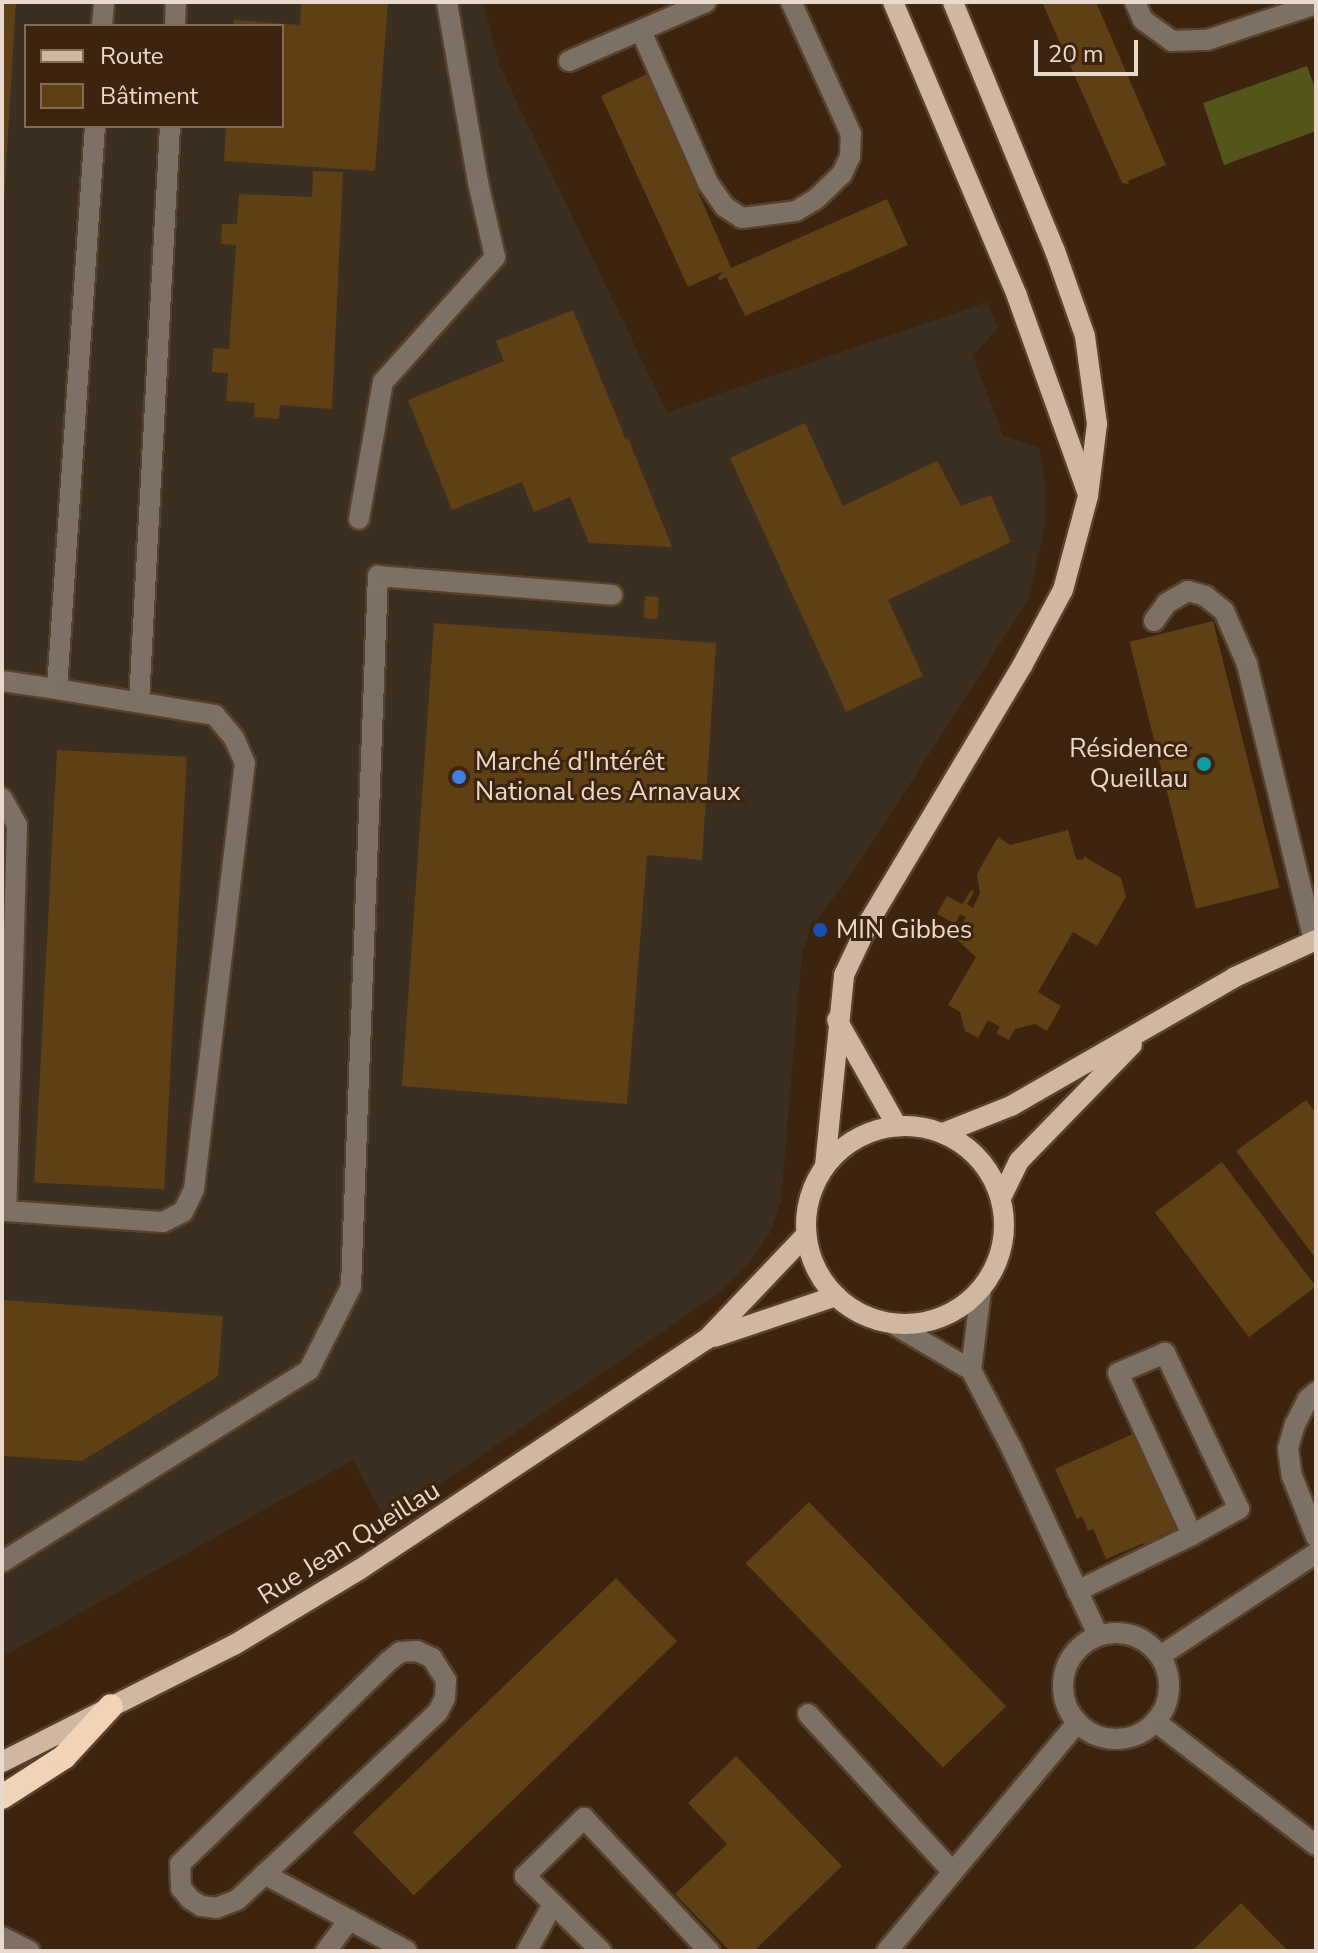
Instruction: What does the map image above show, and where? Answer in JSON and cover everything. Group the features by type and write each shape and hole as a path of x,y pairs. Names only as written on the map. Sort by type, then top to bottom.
{"highway":[{"path":"2,1797 64,1757 111,1706"}],"main road":[{"path":"893,2 1017,296 1088,496"},
{"path":"825,1166 857,1138 897,1126 943,1133 959,1141 985,1166 1001,1198 1004,1227 1000,1256 981,1290 951,1314 922,1323 893,1324 862,1315 836,1296 815,1268 806,1235 809,1199 825,1166 837,1020 844,975 870,920 1022,666 1063,590 1088,496 1097,424 1085,336 1055,251 953,2"},
{"path":"943,1133 1011,1106 1235,977 1315,941"},
{"path":"837,1020 897,1126"},
{"path":"1001,1198 1019,1161 1149,1027"},
{"name":"Rue Jean Queillau","path":"2,1762 234,1645 359,1570 707,1339 806,1235"},
{"name":"Rue Jean Queillau","path":"707,1339 836,1296"}],"lane":[{"path":"102,24 104,2"},
{"path":"175,24 176,2"},
{"path":"359,519 383,382 495,257 478,182 447,2"},
{"path":"569,61 706,2"},
{"path":"641,31 708,183 725,207 742,218 796,211 816,199 842,174 850,157 851,134 791,2"},
{"path":"1135,2 1143,20 1172,41 1207,40 1316,4"},
{"path":"57,689 95,128"},
{"path":"139,702 170,128"},
{"path":"2,1562 309,1370 351,1287 378,576 612,595"},
{"path":"1154,621 1167,603 1188,591 1205,596 1224,611 1247,664 1315,941"},
{"path":"2,681 215,715 234,738 245,763 194,1189 183,1212 163,1222 4,1211 17,825 2,798"},
{"path":"971,1370 981,1290"},
{"path":"893,1324 971,1370 1012,1449 1098,1635"},
{"path":"1077,1591 1192,1535 1239,1509 1165,1353 1118,1373 1192,1535"},
{"path":"1316,1392 1308,1399 1295,1424 1288,1449 1292,1476 1316,1537"},
{"path":"1160,1656 1316,1553"},
{"path":"1115,1632 1132,1635 1160,1656 1169,1690 1165,1707 1156,1722 1142,1733 1117,1740 1091,1734 1077,1723 1067,1709 1062,1691 1063,1673 1070,1657 1082,1644 1098,1635 1115,1632"},
{"path":"417,1651 432,1658 446,1680 445,1698 438,1712 264,1874 237,1900 216,1908 201,1906 190,1899 181,1888 178,1874 180,1864 389,1661 400,1652 417,1651"},
{"path":"808,1714 953,1872"},
{"path":"1156,1722 1316,1845"},
{"path":"887,1951 1077,1723"},
{"path":"601,1951 525,1876 584,1818 709,1951"},
{"path":"264,1874 407,1951"},
{"path":"527,1951 553,1904"},
{"path":"326,1951 349,1920"},
{"path":"2,1937 30,1951"}],"shaded area":[{"name":"Marché d'Intérêt National des Arnavaux","path":"2,2 483,2 500,67 667,412 987,302 998,328 973,356 1003,436 1039,448 1045,484 1045,525 1029,599 859,863 810,930 802,954 781,1200 770,1233 751,1261 722,1291 386,1521 353,1460 2,1657"},
{"path":"1307,66 1316,91 1316,131 1224,165 1203,103"}],"building":[{"path":"2,2 16,2 4,200 2,200"},
{"path":"301,2 388,2 375,171 224,161 226,128 284,128 284,24 233,24 234,20 300,25"},
{"path":"1042,2 1096,2 1166,165 1128,181 1129,184 1122,183"},
{"path":"647,74 731,268 887,199 908,245 745,316 726,277 719,281 718,277 724,271 688,287 601,96"},
{"path":"313,171 343,172 332,409 280,405 279,419 254,417 255,403 226,401 228,373 212,372 213,348 229,349 236,245 221,244 222,224 237,224 239,194 312,197"},
{"path":"573,310 672,547 589,543 570,497 534,512 522,482 452,510 408,400 504,361 496,341"},
{"path":"805,423 843,506 937,461 961,506 991,495 1011,542 888,600 923,676 846,712 730,458"},
{"path":"645,596 659,597 657,619 643,618"},
{"name":"Résidence Queillau","path":"1213,621 1280,888 1196,909 1130,642"},
{"path":"434,623 716,643 702,860 647,855 627,1104 402,1086"},
{"path":"57,750 187,757 164,1189 34,1182"},
{"path":"1068,830 1076,859 1085,857 1121,878 1126,897 1097,946 1073,932 1038,992 1061,1006 1047,1031 1035,1024 1015,1029 1009,1040 996,1033 1000,1027 988,1020 978,1038 965,1031 960,1012 948,1005 976,957 954,937 966,917 960,914 955,924 937,914 947,896 962,904 971,890 974,892 967,904 973,908 980,893 977,874 998,837 1010,845"},
{"path":"1306,1100 1316,1113 1316,1259 1236,1151"},
{"path":"1222,1162 1316,1287 1249,1337 1155,1213"},
{"path":"2,1300 223,1316 218,1376 82,1461 2,1456"},
{"path":"1135,1433 1182,1526 1158,1537 1162,1546 1148,1552 1144,1543 1106,1559 1093,1529 1088,1531 1082,1516 1077,1519 1055,1469"},
{"path":"809,1502 1006,1706 943,1767 746,1563"},
{"path":"616,1578 677,1641 414,1896 353,1832"},
{"path":"736,1756 842,1866 754,1951 730,1951 675,1894 727,1844 688,1803"},
{"path":"1241,1903 1288,1951 1192,1951"}],"place":[{"name":"Résidence Queillau","path":"1204,764"},
{"name":"Marché d'Intérêt National des Arnavaux","path":"459,777"},
{"name":"MIN Gibbes","path":"820,930"}]}
